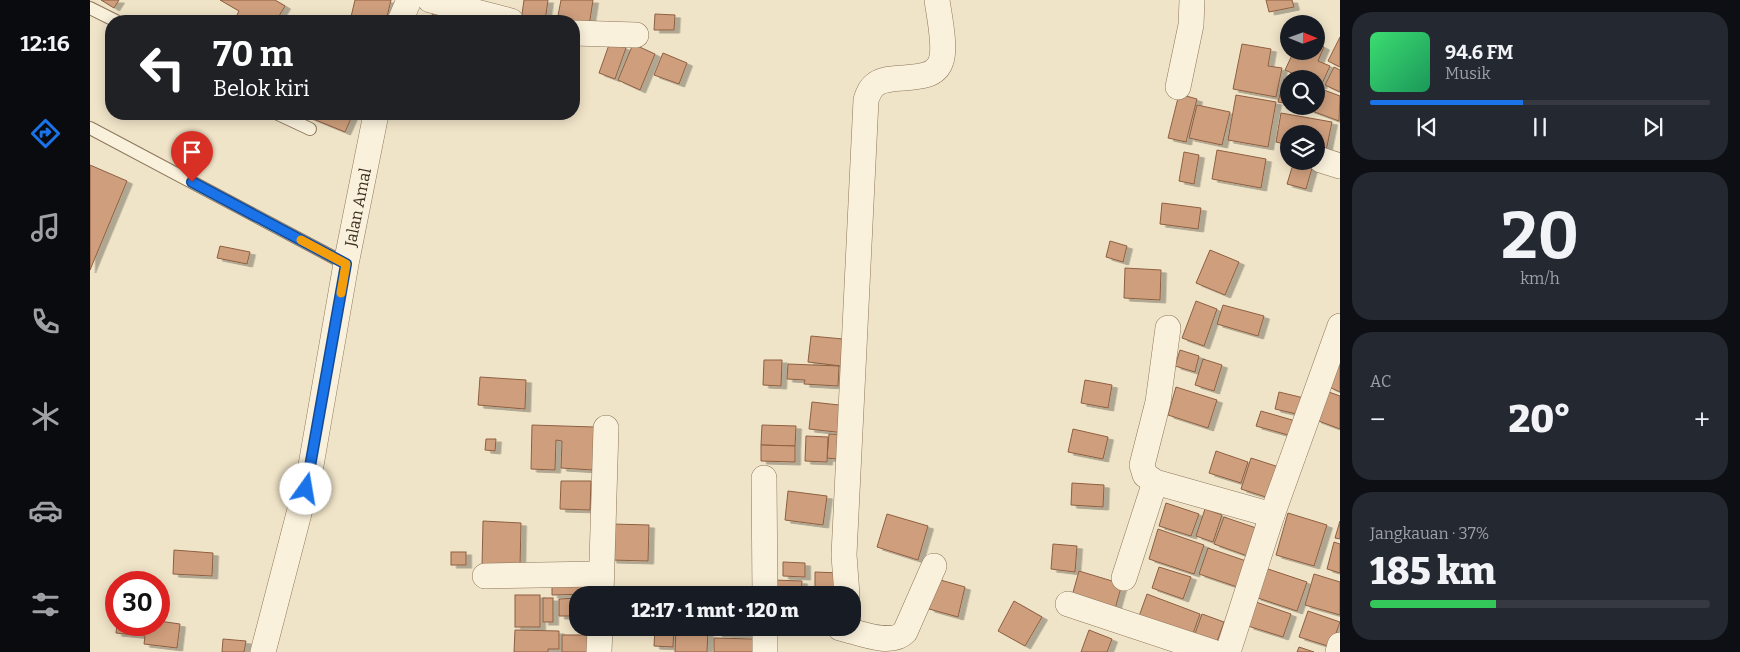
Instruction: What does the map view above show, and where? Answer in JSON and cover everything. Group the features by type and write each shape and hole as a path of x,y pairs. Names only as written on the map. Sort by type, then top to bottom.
{"street":[{"path":"403,15 409,0"},
{"path":"430,0 488,15"},
{"path":"846,586 844,555 866,100 870,88 878,82 928,74 941,62 942,53 937,0"},
{"path":"1178,87 1190,25 1192,0"},
{"path":"580,32 636,35"},
{"name":"Jalan Amal","path":"263,652 310,471 346,264 375,120"},
{"path":"1228,652 1272,514 1340,326"},
{"path":"1168,328 1158,402 1142,465 1145,475 1155,482 1272,514"},
{"path":"485,576 601,584 606,428"},
{"path":"764,478 765,586"},
{"path":"1124,578 1155,482"},
{"path":"861,632 891,639 900,637 906,632 934,566"},
{"path":"1068,604 1213,652"},
{"path":"598,652 599,636"},
{"path":"765,636 765,652"},
{"path":"1338,652 1340,645"}],"lane":[{"path":"90,8 105,16"},
{"path":"291,120 310,129"},
{"path":"90,128 346,264"}],"building":[{"path":"101,0 119,0 114,8"},
{"path":"220,0 275,0 285,6 280,15 237,15 239,11"},
{"path":"355,0 391,0 387,15 351,15"},
{"path":"524,0 548,0 546,15 522,15"},
{"path":"561,0 593,0 588,33 580,26 580,15 558,15"},
{"path":"1266,0 1292,0 1294,7 1269,12"},
{"path":"434,6 453,15 432,15"},
{"path":"655,14 675,15 674,30 654,30"},
{"path":"1340,37 1340,67 1328,61"},
{"path":"610,42 626,48 615,79 599,73"},
{"path":"633,44 655,54 640,90 618,80"},
{"path":"1242,44 1271,49 1268,66 1282,68 1280,70 1276,97 1233,89"},
{"path":"663,53 687,63 679,84 654,75"},
{"path":"1290,60 1318,60 1330,66 1325,77 1325,70 1285,70"},
{"path":"1334,67 1340,70 1340,92 1325,85"},
{"path":"1325,90 1340,96 1339,121 1323,115 1325,115"},
{"path":"1179,94 1197,99 1186,142 1168,138"},
{"path":"1236,95 1276,102 1268,147 1228,140"},
{"path":"1197,105 1230,112 1222,145 1189,138"},
{"path":"1281,115 1292,115 1332,122 1326,151 1325,125 1280,125 1280,143 1276,142"},
{"path":"316,120 350,120 345,132"},
{"path":"1217,150 1266,159 1261,188 1212,179"},
{"path":"1184,152 1199,155 1194,184 1179,181"},
{"path":"90,165 127,181 90,270"},
{"path":"1291,170 1311,170 1306,189 1287,184"},
{"path":"1162,203 1201,208 1198,229 1160,224"},
{"path":"1110,241 1127,246 1123,262 1106,257"},
{"path":"220,246 250,252 247,264 217,258"},
{"path":"1210,250 1239,262 1225,295 1196,283"},
{"path":"1125,268 1161,270 1160,300 1124,298"},
{"path":"1196,301 1217,309 1204,346 1182,338"},
{"path":"1223,305 1264,316 1258,336 1217,324"},
{"path":"811,336 843,339 841,366 808,362"},
{"path":"1180,350 1199,356 1195,372 1175,366"},
{"path":"1203,359 1222,365 1214,391 1195,385"},
{"path":"764,360 782,360 781,386 763,385"},
{"path":"1340,360 1340,392 1329,387"},
{"path":"788,364 839,366 838,386 804,384 805,380 787,379"},
{"path":"480,377 526,380 525,409 478,405"},
{"path":"1085,380 1112,385 1108,408 1081,403"},
{"path":"1176,387 1217,400 1208,428 1168,415"},
{"path":"1326,391 1340,396 1340,429 1316,420"},
{"path":"1279,392 1308,399 1305,416 1275,409"},
{"path":"812,402 848,406 845,433 809,429"},
{"path":"1261,411 1299,422 1295,437 1256,426"},
{"path":"532,425 594,427 593,470 561,468 562,441 556,440 555,470 531,469"},
{"path":"762,425 796,426 795,446 761,445"},
{"path":"1073,429 1108,437 1103,459 1068,452"},
{"path":"829,434 848,435 846,460 827,458"},
{"path":"806,436 828,437 827,462 805,461"},
{"path":"486,439 496,439 495,451 485,450"},
{"path":"761,445 795,446 795,462 761,461"},
{"path":"1216,451 1248,462 1241,483 1209,473"},
{"path":"1251,458 1285,469 1275,500 1241,489"},
{"path":"561,481 591,481 590,510 560,509"},
{"path":"1072,483 1104,485 1103,507 1071,505"},
{"path":"788,491 827,496 823,525 785,520"},
{"path":"1166,503 1199,514 1191,536 1159,526"},
{"path":"1205,509 1222,515 1213,542 1196,536"},
{"path":"1288,513 1327,525 1314,566 1276,555"},
{"path":"887,514 928,526 918,560 877,547"},
{"path":"1224,517 1265,531 1256,559 1214,544"},
{"path":"483,521 521,523 520,567 482,566"},
{"path":"1340,521 1340,539 1335,538"},
{"path":"612,524 649,525 648,561 611,560"},
{"path":"1158,529 1204,545 1194,574 1149,559"},
{"path":"1334,542 1340,544 1340,573 1327,569"},
{"path":"1053,544 1077,546 1075,572 1051,569"},
{"path":"1208,548 1255,564 1246,590 1199,574"},
{"path":"174,550 213,553 212,576 173,574"},
{"path":"451,552 466,552 466,565 451,565"},
{"path":"783,562 805,563 805,577 783,576"},
{"path":"1159,567 1191,577 1183,599 1152,588"},
{"path":"1265,568 1307,582 1297,611 1255,597"},
{"path":"1079,571 1122,584 1115,609 1072,596"},
{"path":"815,572 841,573 841,586 815,586"},
{"path":"1314,574 1340,582 1340,615 1305,605"},
{"path":"937,579 965,587 958,617 929,609"},
{"path":"773,580 802,581 802,586 773,586"},
{"path":"552,584 588,584 588,586 569,586 569,595 552,595"},
{"path":"1147,594 1200,614 1191,639 1138,619"},
{"path":"515,595 540,595 540,627 515,627"},
{"path":"543,598 553,598 553,622 543,622"},
{"path":"569,598 569,616 559,616 559,599"},
{"path":"1014,601 1042,617 1025,646 998,631"},
{"path":"1256,602 1291,614 1283,637 1248,626"},
{"path":"1308,611 1340,622 1331,647 1299,637"},
{"path":"1202,614 1224,622 1214,650 1192,642"},
{"path":"170,623 180,624 177,648 144,644 145,636 170,636"},
{"path":"515,630 559,631 559,649 548,649 548,652 514,652"},
{"path":"1089,630 1112,639 1107,652 1081,652"},
{"path":"562,635 589,636 589,652 562,652"},
{"path":"655,636 674,636 673,647 654,646"},
{"path":"676,636 708,636 707,652 675,652"},
{"path":"714,638 753,639 753,652 714,652"},
{"path":"223,639 246,641 244,652 222,652"},
{"path":"1299,647 1314,652 1297,652"}],"slow traffic":[{"path":"301,240 346,264 341,293"}],"route":[{"path":"192,182 346,264 306,489"}]}
